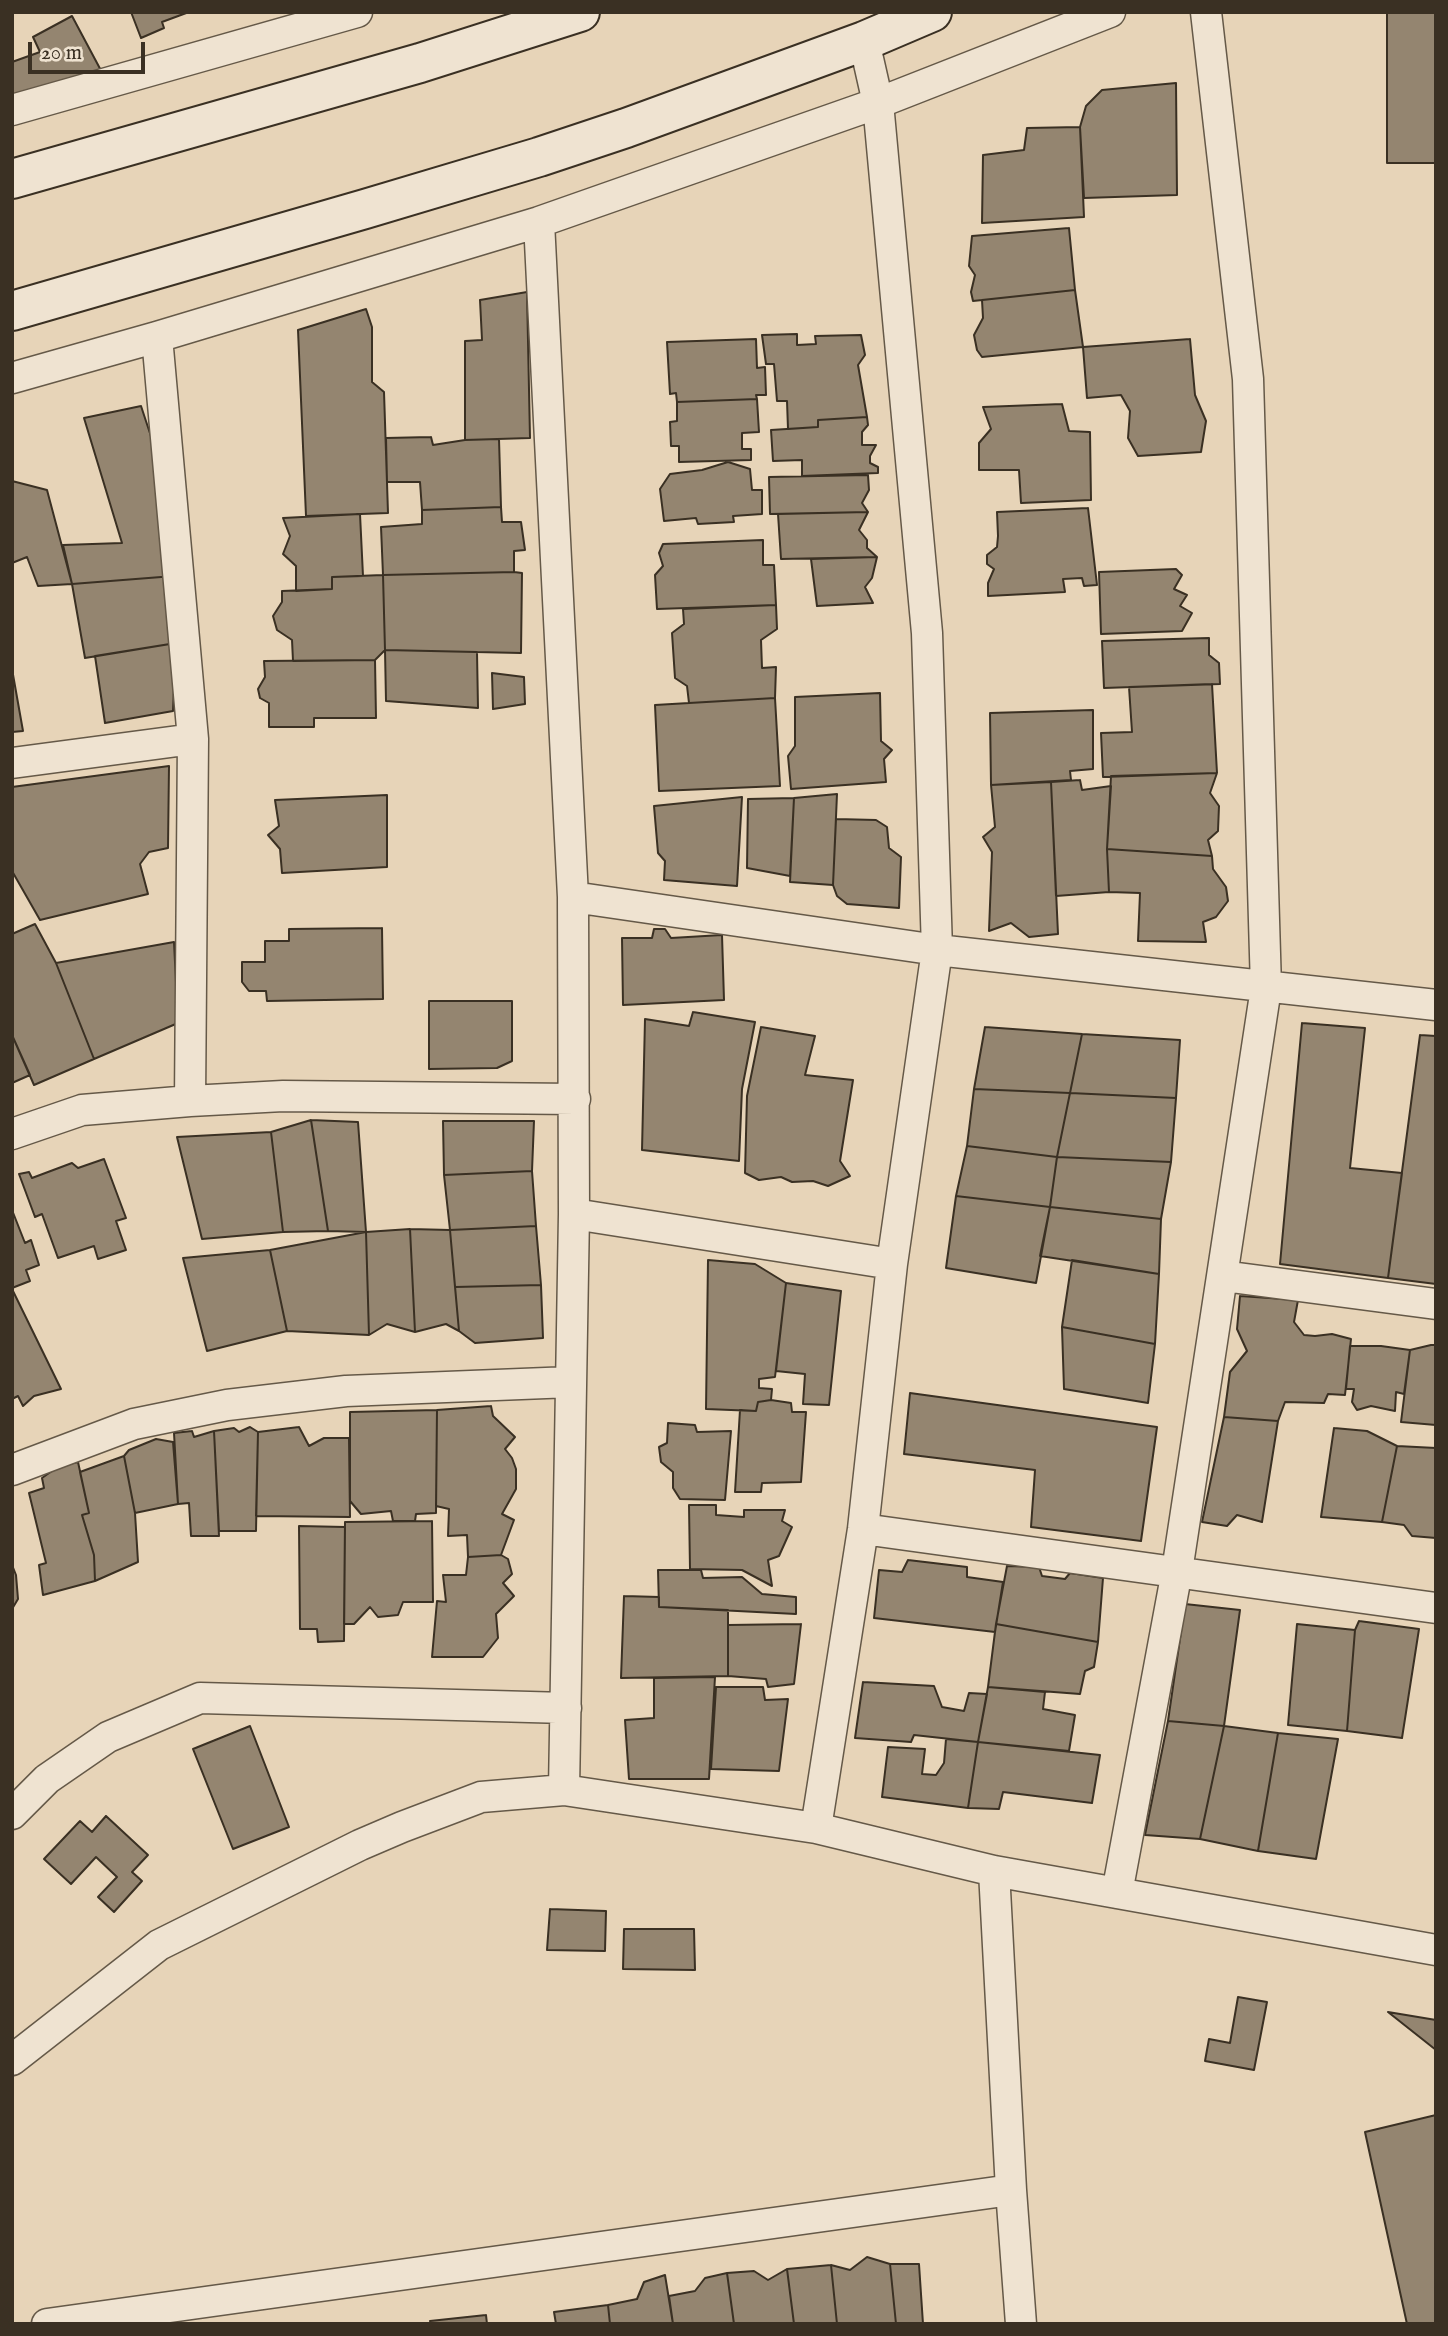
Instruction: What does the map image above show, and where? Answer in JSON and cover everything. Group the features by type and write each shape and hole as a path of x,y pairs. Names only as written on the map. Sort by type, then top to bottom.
{"main road":[{"path":"12,179 420,63 580,12"},
{"path":"12,311 539,157 864,41 932,12"}],"street":[{"path":"12,110 357,12"},
{"path":"12,378 158,337 539,222 878,103 1110,12"},
{"path":"1117,1894 1177,1571 1266,988 1248,379 1206,12"},
{"path":"816,1828 863,1529 892,1264 937,950 927,633 878,103 864,41"},
{"path":"539,222 573,897 574,1214 564,1790"},
{"path":"158,337 193,739 190,1101"},
{"path":"12,763 193,739"},
{"path":"573,897 937,950 1436,1005"},
{"path":"12,1134 82,1110 190,1101 283,1096 575,1099"},
{"path":"574,1214 892,1264"},
{"path":"1223,1276 1436,1304"},
{"path":"12,1470 134,1424 227,1405 346,1391 571,1382"},
{"path":"863,1529 1436,1608"},
{"path":"12,1814 47,1779 108,1737 200,1698 566,1708"},
{"path":"12,2060 159,1945 337,1857 402,1827 481,1797 564,1790 816,1828 994,1871 1436,1950"},
{"path":"994,1871 1021,2324"},
{"path":"47,2324 1011,2190"}],"building":[{"path":"131,12 189,12 162,22 164,28 141,38"},
{"path":"1387,12 1436,12 1436,163 1387,163"},
{"path":"72,16 105,78 12,109 12,62 40,52 33,37"},
{"path":"1176,83 1177,195 1084,198 1080,127 1086,106 1102,90"},
{"path":"1080,127 1084,217 982,223 983,155 1024,150 1027,128"},
{"path":"1069,228 1075,290 973,301 971,292 975,275 969,266 972,236"},
{"path":"1075,290 1083,347 982,357 977,350 974,335 983,318 982,300"},
{"path":"527,292 530,438 465,440 465,341 482,340 480,300"},
{"path":"366,309 372,327 372,382 384,392 388,513 306,516 298,330"},
{"path":"797,334 797,345 816,344 815,336 861,335 865,355 858,365 867,417 818,420 818,427 788,429 787,401 777,401 774,364 766,364 762,335"},
{"path":"756,339 757,368 765,367 766,395 756,395 757,399 677,402 676,393 670,394 667,342"},
{"path":"1190,339 1195,395 1206,421 1201,452 1138,456 1128,438 1130,411 1121,395 1087,398 1083,347"},
{"path":"757,399 759,432 742,433 742,449 751,449 751,460 679,462 679,446 671,446 670,422 677,421 677,402"},
{"path":"1062,404 1069,431 1090,432 1091,500 1021,503 1019,470 979,470 979,443 991,429 983,407"},
{"path":"141,406 169,491 174,576 72,584 63,545 122,543 84,418"},
{"path":"867,417 868,425 862,432 862,445 876,445 870,456 870,463 878,467 878,473 802,476 802,460 773,461 771,430 818,427 818,420"},
{"path":"431,437 433,445 499,439 501,507 422,510 420,482 387,482 386,438"},
{"path":"728,462 750,469 752,490 762,490 762,514 733,516 734,522 698,524 696,518 664,521 660,489 670,474 702,470"},
{"path":"868,475 869,490 862,503 868,512 770,514 769,477"},
{"path":"12,481 47,490 72,584 38,586 27,557 12,563"},
{"path":"501,507 502,522 521,522 525,550 514,551 514,572 383,575 381,527 422,524 422,510"},
{"path":"1088,508 1097,585 1084,586 1082,578 1063,579 1065,592 988,596 988,583 994,569 987,564 987,555 997,547 997,512"},
{"path":"868,512 859,530 867,540 867,548 877,557 781,559 778,514"},
{"path":"360,514 363,576 332,577 332,589 296,591 296,566 283,554 290,536 283,518"},
{"path":"763,540 763,565 774,565 776,605 657,609 655,575 663,566 659,553 663,544"},
{"path":"877,557 872,578 865,587 873,603 817,606 811,559"},
{"path":"1176,569 1182,575 1174,589 1187,595 1180,606 1192,613 1182,631 1101,634 1099,572"},
{"path":"522,573 521,653 385,650 383,575"},
{"path":"383,575 385,650 375,660 293,661 292,640 277,630 273,616 282,602 282,591 332,589 332,577"},
{"path":"174,576 176,643 85,658 72,584"},
{"path":"776,605 777,629 761,640 762,668 776,667 775,698 689,703 687,686 675,678 672,633 684,624 683,609"},
{"path":"1209,638 1209,655 1219,663 1220,684 1104,688 1102,641"},
{"path":"176,643 173,711 105,723 95,656"},
{"path":"385,650 477,652 478,708 386,701"},
{"path":"375,660 376,718 314,718 314,727 269,727 269,703 260,698 258,689 265,677 264,661"},
{"path":"12,669 23,731 12,732"},
{"path":"492,673 524,677 525,704 493,709"},
{"path":"1212,684 1217,773 1103,777 1101,733 1132,732 1129,687"},
{"path":"880,693 881,741 892,750 884,759 886,782 791,789 788,756 795,746 795,697"},
{"path":"775,698 780,786 659,791 655,705"},
{"path":"1093,710 1093,769 1070,771 1071,780 991,785 990,713"},
{"path":"169,766 168,848 149,852 140,864 148,894 40,920 12,871 12,787"},
{"path":"1217,773 1210,793 1219,806 1218,831 1208,840 1212,856 1107,849 1111,776"},
{"path":"1080,780 1082,790 1111,786 1107,849 1109,892 1056,896 1051,782"},
{"path":"1051,782 1058,934 1029,937 1011,923 989,931 992,852 983,837 995,827 991,785"},
{"path":"837,794 833,885 790,882 794,798"},
{"path":"387,795 387,867 282,873 280,849 268,835 279,826 275,800"},
{"path":"742,797 737,886 664,880 665,861 658,853 654,806"},
{"path":"794,798 790,876 747,868 748,799"},
{"path":"836,819 876,820 887,827 889,848 901,857 899,908 847,904 837,896 833,885"},
{"path":"1107,849 1212,856 1213,869 1226,887 1228,901 1216,917 1203,922 1206,942 1138,941 1140,893 1109,892"},
{"path":"35,924 56,963 94,1059 34,1085 12,1035 12,934"},
{"path":"382,928 383,999 267,1001 266,991 249,991 242,982 242,962 265,962 265,941 289,941 289,929"},
{"path":"654,929 665,929 671,938 722,935 724,1000 623,1005 622,938 652,938"},
{"path":"174,942 178,1023 94,1059 56,963"},
{"path":"429,1001 512,1001 512,1061 497,1068 429,1069"},
{"path":"693,1012 755,1022 742,1089 739,1161 642,1150 645,1019 689,1026"},
{"path":"1302,1023 1365,1028 1350,1168 1402,1173 1388,1278 1280,1264"},
{"path":"761,1027 815,1036 805,1075 853,1080 840,1161 850,1176 828,1186 813,1181 792,1182 781,1177 759,1180 745,1173 747,1096"},
{"path":"985,1027 1082,1034 1070,1093 974,1089"},
{"path":"1082,1034 1180,1040 1176,1098 1070,1093"},
{"path":"12,1035 30,1075 12,1083"},
{"path":"1420,1035 1436,1036 1436,1284 1388,1278"},
{"path":"974,1089 1070,1093 1057,1157 967,1146"},
{"path":"1070,1093 1176,1098 1171,1162 1057,1157"},
{"path":"311,1120 358,1122 366,1232 328,1231"},
{"path":"311,1120 328,1231 283,1232 271,1132"},
{"path":"443,1121 534,1121 532,1171 444,1175"},
{"path":"271,1132 283,1232 202,1239 177,1137"},
{"path":"967,1146 1057,1157 1050,1207 956,1196"},
{"path":"1057,1157 1171,1162 1161,1219 1050,1207"},
{"path":"104,1159 126,1218 116,1221 126,1250 98,1259 94,1246 58,1258 42,1214 35,1217 19,1174 29,1172 32,1178 72,1163 78,1168"},
{"path":"532,1171 536,1226 450,1230 444,1175"},
{"path":"956,1196 1050,1207 1036,1283 946,1268"},
{"path":"1050,1207 1161,1219 1159,1274 1040,1256"},
{"path":"12,1210 25,1243 31,1240 39,1265 26,1270 30,1281 12,1288"},
{"path":"536,1226 541,1285 455,1287 450,1230"},
{"path":"410,1229 415,1332 387,1324 369,1335 366,1232"},
{"path":"410,1229 450,1230 459,1331 446,1324 415,1332"},
{"path":"366,1232 369,1335 287,1331 270,1250"},
{"path":"270,1250 287,1331 207,1351 183,1258"},
{"path":"708,1260 755,1264 786,1283 775,1377 759,1379 759,1388 772,1389 771,1400 758,1402 756,1411 706,1409"},
{"path":"1072,1260 1159,1274 1155,1344 1062,1327"},
{"path":"786,1283 841,1291 829,1405 803,1404 805,1374 776,1371"},
{"path":"541,1285 543,1338 475,1343 459,1331 455,1287"},
{"path":"12,1289 61,1389 34,1396 23,1406 18,1396 12,1399"},
{"path":"1240,1296 1298,1300 1294,1322 1304,1335 1332,1334 1351,1339 1345,1395 1328,1394 1324,1403 1285,1402 1278,1421 1224,1417 1230,1372 1247,1351 1237,1329"},
{"path":"1062,1327 1155,1344 1148,1403 1064,1389"},
{"path":"1436,1345 1436,1425 1401,1422 1410,1350"},
{"path":"1350,1346 1410,1350 1404,1394 1396,1392 1395,1411 1371,1406 1357,1410 1352,1402 1354,1389 1346,1389"},
{"path":"910,1393 1157,1427 1141,1541 1031,1527 1035,1470 904,1454"},
{"path":"771,1400 791,1403 792,1412 806,1412 801,1482 762,1483 761,1492 735,1492 740,1410 756,1411 758,1402"},
{"path":"491,1406 493,1416 515,1437 505,1449 516,1469 516,1489 502,1514 514,1520 501,1555 468,1557 467,1535 448,1536 449,1509 436,1506 437,1410"},
{"path":"437,1410 436,1513 416,1514 415,1521 393,1521 391,1511 361,1514 350,1501 350,1412"},
{"path":"1224,1417 1278,1421 1262,1522 1237,1515 1227,1526 1202,1522"},
{"path":"668,1423 695,1425 697,1432 731,1431 725,1500 680,1499 673,1488 673,1472 661,1462 659,1447 667,1443"},
{"path":"250,1427 258,1432 256,1531 219,1531 214,1431 234,1428 239,1432"},
{"path":"299,1427 309,1446 324,1438 349,1438 350,1517 256,1516 258,1432"},
{"path":"1334,1428 1367,1431 1397,1446 1382,1522 1321,1517"},
{"path":"192,1431 194,1437 214,1431 219,1536 191,1536 189,1503 178,1504 174,1433"},
{"path":"156,1439 173,1442 178,1504 135,1513 124,1456 129,1450"},
{"path":"1397,1446 1436,1448 1436,1538 1412,1536 1404,1525 1382,1522"},
{"path":"124,1456 135,1513 138,1562 95,1581 94,1555 82,1515 89,1513 80,1472"},
{"path":"78,1462 89,1513 82,1515 94,1555 95,1581 43,1595 39,1565 46,1563 29,1493 44,1488 42,1478 59,1466"},
{"path":"689,1505 716,1505 716,1515 744,1517 744,1510 785,1510 782,1521 792,1527 779,1556 768,1560 772,1586 742,1570 690,1569"},
{"path":"432,1521 433,1602 403,1602 398,1615 378,1617 370,1607 354,1624 344,1624 345,1522"},
{"path":"299,1526 345,1527 344,1641 318,1642 317,1629 300,1629"},
{"path":"501,1555 508,1559 512,1574 503,1583 514,1596 496,1614 498,1638 483,1657 432,1657 437,1601 446,1602 443,1575 466,1575 468,1557"},
{"path":"908,1560 967,1567 967,1577 1003,1582 995,1632 874,1618 879,1570 902,1572"},
{"path":"12,1565 16,1575 18,1599 12,1609"},
{"path":"1007,1566 1039,1567 1042,1576 1065,1579 1070,1573 1103,1578 1098,1642 996,1624"},
{"path":"658,1570 701,1570 703,1578 742,1577 762,1594 796,1597 796,1614 659,1607"},
{"path":"624,1596 659,1597 659,1607 728,1610 728,1676 621,1678"},
{"path":"1185,1604 1240,1610 1224,1726 1168,1721"},
{"path":"1359,1621 1419,1629 1402,1738 1347,1731 1355,1630"},
{"path":"801,1624 794,1684 768,1687 766,1679 728,1676 728,1625"},
{"path":"996,1624 1098,1642 1094,1667 1085,1671 1080,1694 988,1687"},
{"path":"1297,1624 1355,1630 1347,1731 1288,1725"},
{"path":"715,1677 709,1779 629,1779 625,1720 654,1718 654,1678"},
{"path":"863,1682 934,1686 942,1707 964,1711 969,1693 987,1694 978,1742 914,1735 911,1742 855,1738"},
{"path":"716,1687 763,1687 765,1700 788,1699 779,1771 711,1769"},
{"path":"988,1687 1045,1692 1043,1709 1075,1715 1069,1751 978,1742"},
{"path":"1168,1721 1224,1726 1200,1839 1145,1835"},
{"path":"250,1726 289,1827 233,1849 193,1749"},
{"path":"1224,1726 1278,1733 1258,1851 1200,1839"},
{"path":"1278,1733 1338,1739 1316,1859 1258,1851"},
{"path":"946,1739 978,1742 968,1808 882,1797 888,1747 925,1749 922,1774 936,1775 944,1763"},
{"path":"978,1742 1100,1755 1092,1803 1003,1792 999,1809 968,1808"},
{"path":"106,1816 148,1855 132,1872 142,1881 114,1912 98,1897 117,1877 96,1857 71,1884 44,1859 80,1821 92,1832"},
{"path":"550,1909 606,1911 605,1951 547,1950"},
{"path":"624,1929 694,1929 695,1970 623,1969"},
{"path":"1238,1997 1267,2002 1254,2070 1205,2061 1209,2039 1230,2043"},
{"path":"1388,2012 1436,2020 1436,2050"},
{"path":"1436,2115 1436,2324 1407,2324 1365,2132"},
{"path":"867,2257 890,2264 896,2324 837,2324 831,2265 850,2270"},
{"path":"890,2264 919,2264 923,2324 896,2324"},
{"path":"831,2265 837,2324 794,2324 787,2269"},
{"path":"787,2269 794,2324 734,2324 727,2273 754,2271 768,2280"},
{"path":"727,2273 734,2324 673,2324 669,2296 695,2291 705,2278"},
{"path":"665,2275 673,2324 610,2324 608,2305 637,2299 644,2282"},
{"path":"608,2305 610,2324 556,2324 554,2312"},
{"path":"486,2315 487,2324 431,2324 430,2321"}]}
